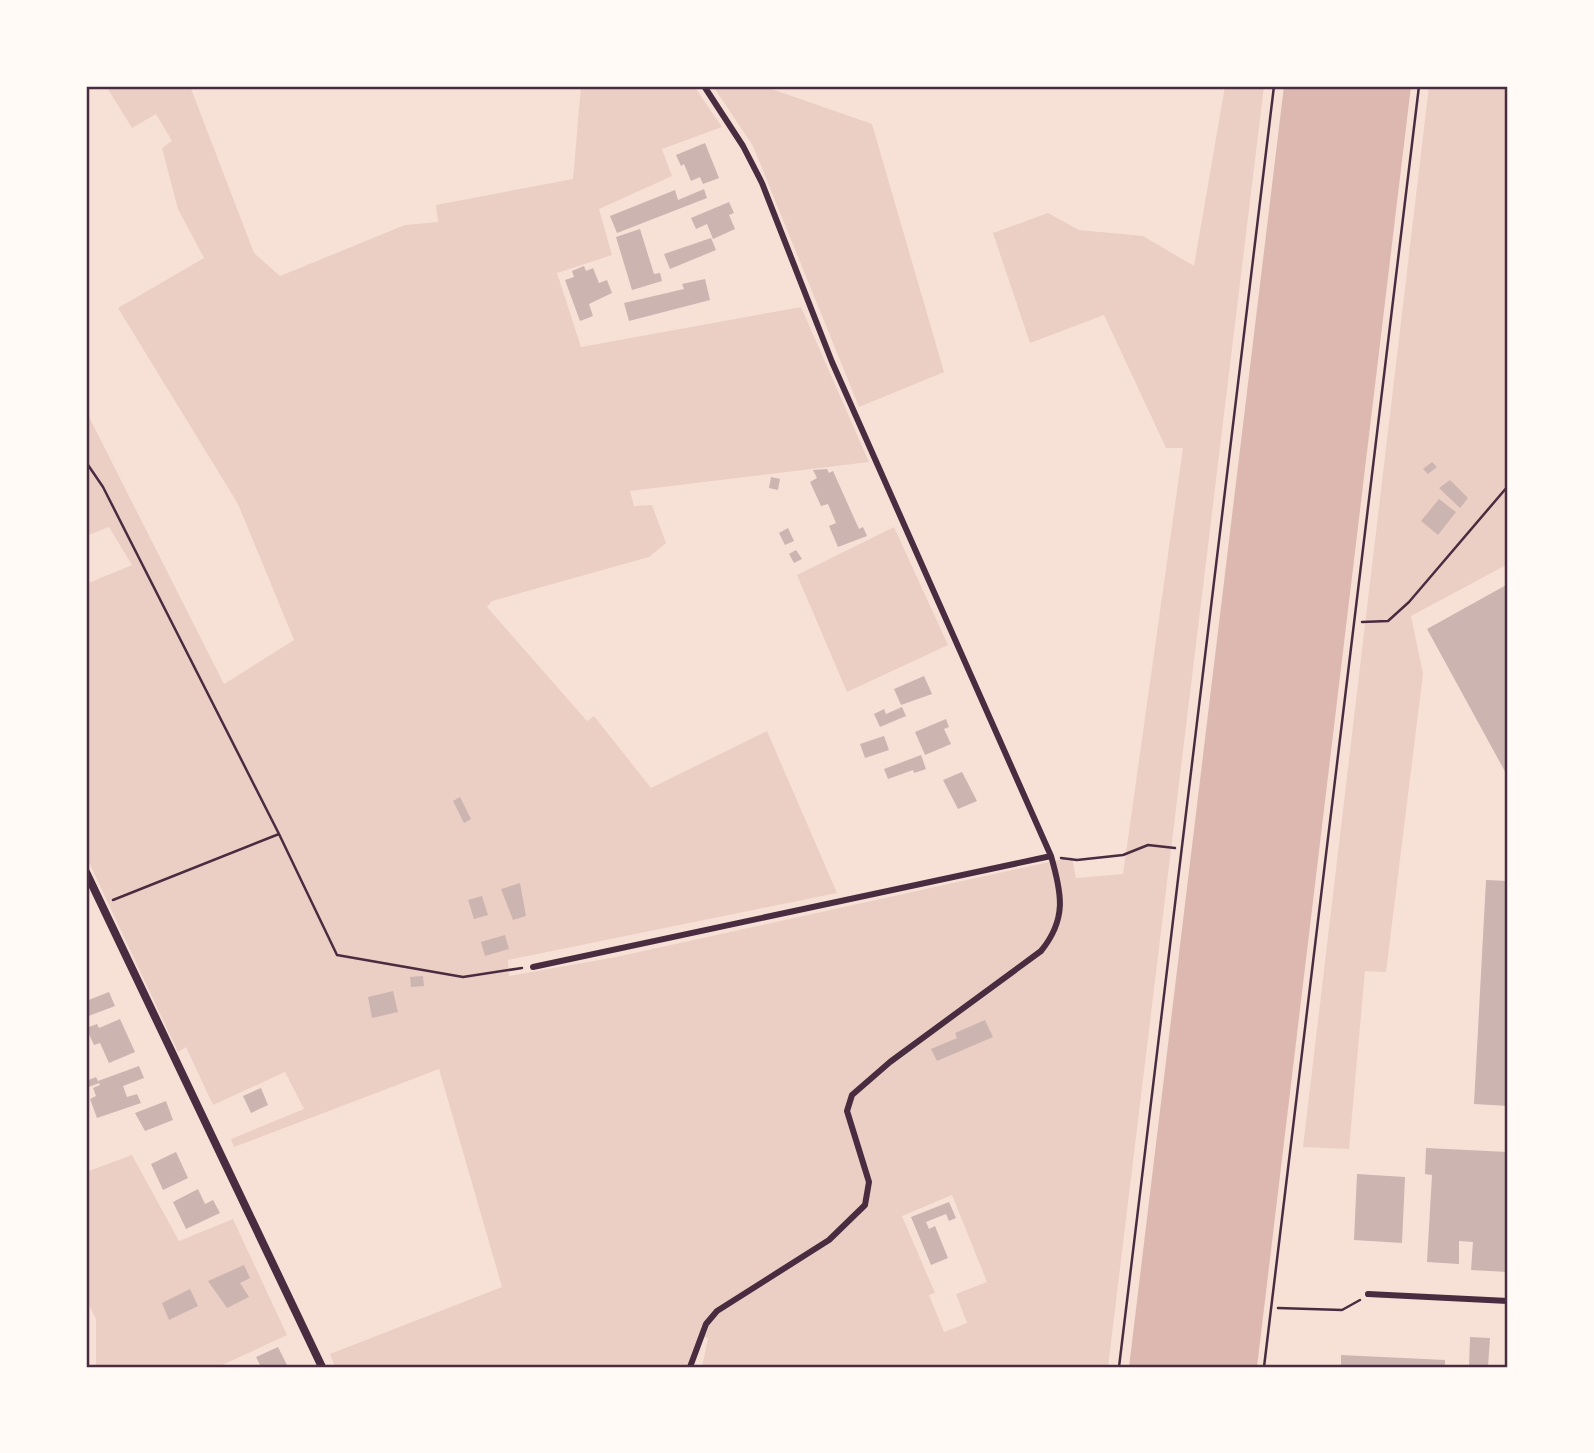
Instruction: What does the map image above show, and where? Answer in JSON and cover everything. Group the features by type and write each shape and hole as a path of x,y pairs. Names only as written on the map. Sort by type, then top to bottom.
{"street":[{"path":"690,1367 706,1324 717,1311 829,1240 864,1205 869,1182 847,1111 852,1095 890,1062 1041,951 1056,933 1060,902 1051,856 832,362 762,183 743,146 704,86"},
{"path":"533,967 1051,856"},
{"path":"86,872 322,1367"},
{"path":"1368,1294 1508,1301"}],"lane":[{"path":"1119,1367 1274,86"},
{"path":"1264,1367 1419,86"}],"path":[{"path":"86,462 103,487 279,834 337,955 463,977 533,967"},
{"path":"1355,622 1388,621 1409,602 1508,486"},
{"path":"101,904 279,834"},
{"path":"1051,856 1077,860 1123,855 1148,845 1182,848"},
{"path":"1271,1308 1342,1310 1368,1294"}],"shaded area":[{"path":"106,86 190,86 254,253 280,276 405,225 438,222 436,205 573,179 581,86 694,86 722,127 662,149 672,176 599,209 612,255 557,273 581,347 801,307 869,462 630,491 634,506 652,505 666,543 649,557 492,601 487,607 587,721 594,716 651,788 767,731 837,893 508,960 509,976 616,957 1072,857 1076,878 1123,874 1183,448 1166,448 1104,315 1030,343 993,233 1048,213 1079,230 1143,236 1194,266 1225,86 1264,86 1108,1367 702,1367 708,1338 702,1337 691,1367 335,1367 330,1354 502,1287 439,1069 234,1147 231,1139 304,1109 285,1072 213,1105 186,1047 178,1052 86,856 86,584 132,565 109,527 86,536 86,411 224,684 294,640 238,504 118,308 204,258 178,209 162,148 172,141 156,114 132,128","holes":["952,1195 987,1282 956,1294 967,1323 944,1332 929,1295 935,1293 902,1216"]},
{"path":"713,86 763,86 872,124 944,372 859,407 753,146"},
{"path":"1284,86 1411,86 1257,1367 1129,1367"},
{"path":"1429,86 1508,86 1508,564 1411,616 1423,674 1386,972 1365,971 1349,1149 1303,1147"},
{"path":"894,527 948,645 847,692 797,575"},
{"path":"132,1155 179,1241 233,1219 287,1335 218,1367 96,1367 96,1319 86,1299 86,1172"}],"building":[{"path":"705,143 719,178 703,184 700,177 691,181 684,164 681,166 676,155"},
{"path":"704,189 707,198 617,233 610,216 675,190 678,200"},
{"path":"729,202 734,213 729,215 735,229 713,239 707,224 696,229 691,218"},
{"path":"640,229 654,274 660,273 662,281 632,290 616,237"},
{"path":"711,238 716,250 670,269 664,254"},
{"path":"584,266 586,271 593,268 599,283 607,280 612,293 589,304 593,316 580,321 565,280 574,277 572,271"},
{"path":"705,279 710,300 629,321 624,303 684,289 682,284"},
{"path":"1432,462 1437,467 1428,474 1423,469"},
{"path":"827,469 829,473 833,471 859,529 863,527 867,536 838,547 829,526 836,523 828,504 821,506 810,482 817,478 813,470"},
{"path":"771,477 780,479 778,490 769,488"},
{"path":"1450,480 1468,498 1460,508 1439,488"},
{"path":"1439,499 1456,512 1438,535 1421,521"},
{"path":"788,528 794,541 785,545 779,533"},
{"path":"796,550 802,559 794,563 789,554"},
{"path":"1508,584 1508,777 1427,629"},
{"path":"924,676 932,694 901,705 894,689"},
{"path":"902,707 906,716 880,727 874,714 884,709 886,714"},
{"path":"946,719 949,727 944,729 951,744 925,755 915,732"},
{"path":"884,736 889,750 865,758 860,744"},
{"path":"921,755 926,769 914,773 913,770 888,779 884,769"},
{"path":"962,772 977,801 958,809 943,780"},
{"path":"460,797 471,819 464,823 453,801"},
{"path":"1486,880 1508,881 1508,1106 1474,1104"},
{"path":"520,883 526,916 513,920 501,889"},
{"path":"482,896 488,915 474,919 468,900"},
{"path":"505,935 509,949 485,956 481,942"},
{"path":"423,976 424,986 411,987 410,977"},
{"path":"393,991 398,1012 372,1018 368,997"},
{"path":"109,992 115,1006 86,1017 86,1001"},
{"path":"120,1019 135,1052 109,1063 100,1043 94,1045 86,1028 97,1024 99,1028"},
{"path":"985,1020 993,1037 937,1061 931,1049 957,1038 955,1033"},
{"path":"139,1066 144,1078 123,1086 127,1097 137,1094 141,1103 97,1118 90,1099 96,1096 93,1088 100,1085 98,1081"},
{"path":"96,1077 99,1083 86,1088 86,1081"},
{"path":"261,1088 268,1105 251,1113 243,1096"},
{"path":"166,1101 173,1120 145,1131 135,1113"},
{"path":"1426,1148 1508,1152 1508,1272 1471,1270 1473,1242 1459,1241 1459,1264 1427,1262 1432,1175 1425,1174"},
{"path":"176,1152 188,1178 163,1190 151,1164"},
{"path":"1357,1174 1405,1177 1402,1243 1354,1240"},
{"path":"198,1189 205,1204 213,1200 220,1213 186,1229 173,1202"},
{"path":"949,1202 956,1218 949,1221 946,1214 926,1222 929,1229 935,1226 948,1258 931,1265 911,1217"},
{"path":"244,1265 250,1278 240,1283 249,1297 227,1308 208,1281"},
{"path":"190,1289 198,1306 169,1320 162,1303"},
{"path":"1470,1337 1490,1338 1488,1367 1469,1367"},
{"path":"278,1347 288,1367 261,1367 256,1357"},
{"path":"1341,1355 1445,1360 1445,1367 1341,1367"}]}
